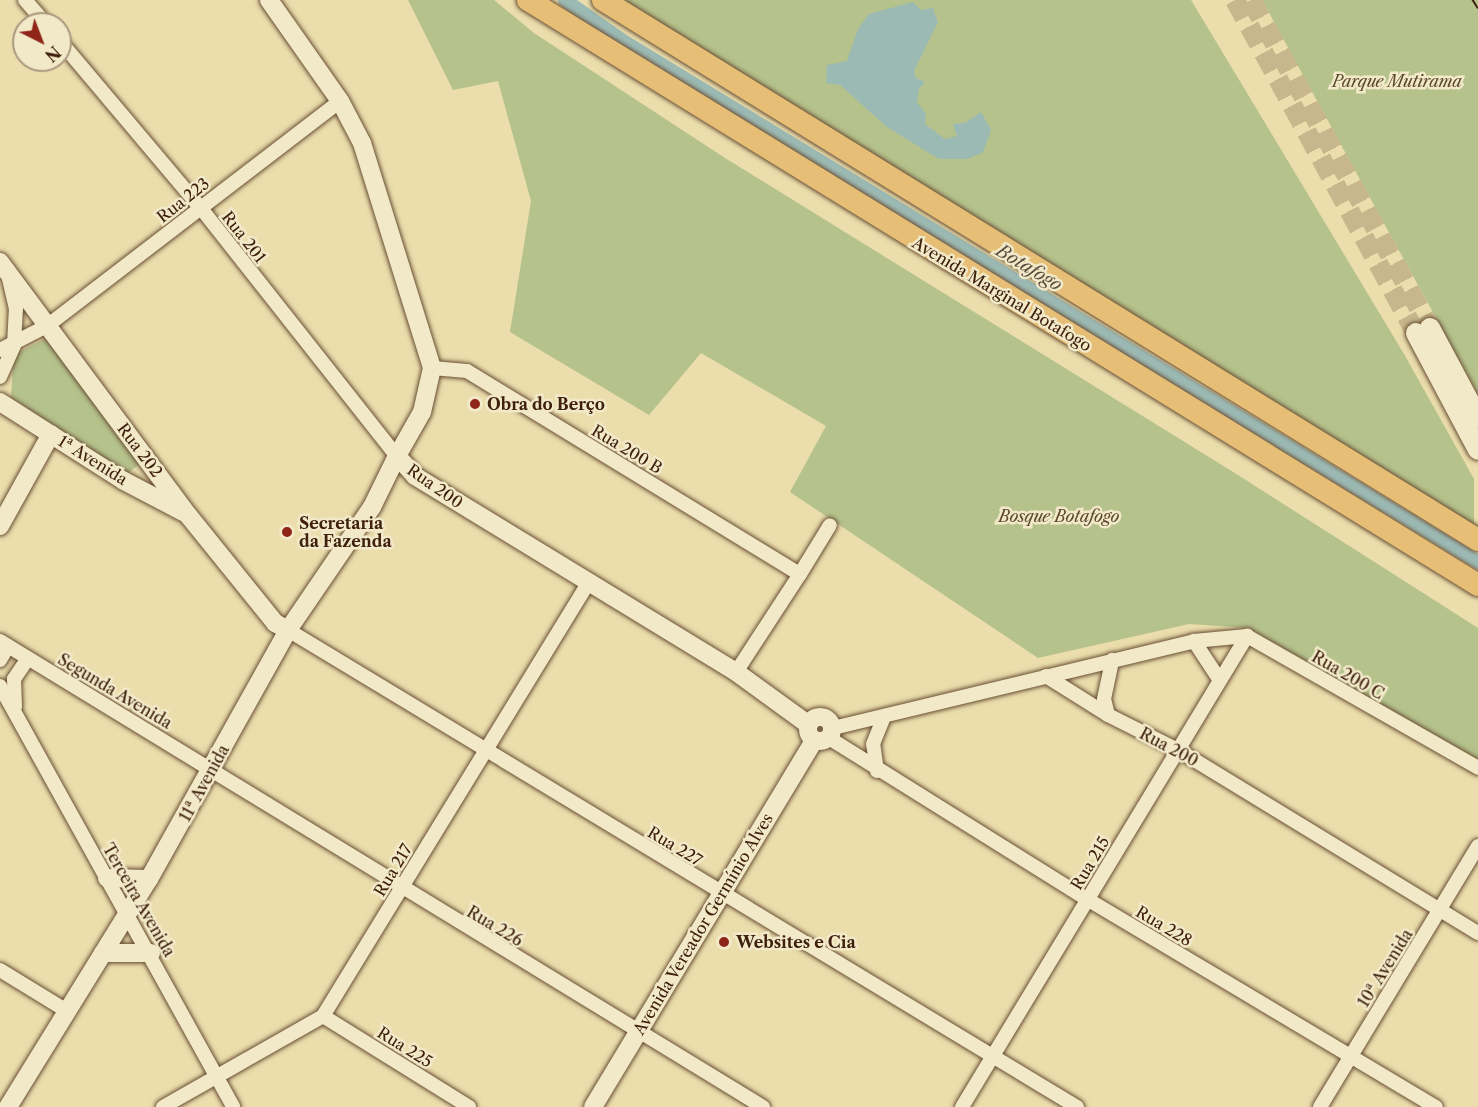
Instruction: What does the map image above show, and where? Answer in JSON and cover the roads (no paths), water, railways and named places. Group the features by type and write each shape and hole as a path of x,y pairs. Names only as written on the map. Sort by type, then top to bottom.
{"main road":[{"name":"Avenida Marginal Botafogo","path":"528,0 1478,585"},
{"path":"603,0 1478,540"},
{"path":"1478,418 1423,330 1478,450"}],"street":[{"path":"26,0 36,12"},
{"path":"269,0 340,101 362,143 432,368"},
{"name":"Rua 201","path":"72,55 200,207 397,456"},
{"name":"Rua 223","path":"0,350 14,345 47,326 340,101"},
{"path":"0,377 14,345 16,309 4,266"},
{"name":"Rua 202","path":"4,266 188,515 275,624 288,630"},
{"name":"Rua 200","path":"432,368 422,412 397,456 415,476 587,585 736,672 821,733"},
{"name":"Rua 200 B","path":"432,368 467,371 800,574"},
{"name":"1ª Avenida","path":"0,402 124,481 188,515"},
{"path":"0,526 51,434"},
{"name":"11ª Avenida","path":"8,1107 149,879 288,630 372,507 397,456"},
{"path":"124,481 149,463"},
{"path":"736,672 830,525"},
{"name":"Rua 217","path":"163,1107 323,1016 483,751 587,585"},
{"name":"Rua 227","path":"288,630 483,751 1077,1107"},
{"path":"821,733 1194,641 1247,636"},
{"name":"Rua 215","path":"962,1107 1247,636"},
{"name":"Rua 200 C","path":"1247,636 1478,768"},
{"path":"1194,641 1219,680"},
{"path":"0,660 4,644"},
{"name":"Segunda Avenida","path":"4,644 212,769"},
{"name":"Terceira Avenida","path":"15,710 14,679 28,658"},
{"path":"1108,715 1104,699 1112,660"},
{"name":"Rua 200","path":"1046,676 1108,715 1178,750 1478,933"},
{"name":"Terceira Avenida","path":"0,686 151,953 233,1107"},
{"path":"877,771 873,744 884,717"},
{"name":"Rua 228","path":"821,733 877,771 1087,899 1436,1107"},
{"name":"Avenida Vereador Germínio Alves","path":"593,1107 821,733"},
{"name":"Rua 226","path":"212,769 401,888 764,1107"},
{"name":"10ª Avenida","path":"1320,1107 1478,846"},
{"path":"107,878 149,879"},
{"path":"103,952 151,953"},
{"path":"0,970 67,1011"},
{"name":"Rua 225","path":"323,1016 469,1107"}],"water":[{"path":"913,2 921,10 933,8 938,22 914,71 916,78 925,82 919,89 917,103 926,113 925,124 945,139 957,136 953,124 965,123 981,112 991,130 983,152 968,159 939,159 887,127 840,85 826,83 827,65 847,61 858,29 869,14"}],"waterway":[{"name":"Botafogo","path":"565,0 623,41 1478,562"}],"tunnel":[{"path":"1235,0 1416,333"},
{"path":"1251,0 1430,328"}],"tram line":[{"path":"1473,0 1478,8"}],"place":[{"name":"Obra do Berço","path":"475,404"},
{"name":"Secretaria da Fazenda","path":"287,532"},
{"name":"Websites e Cia","path":"724,942"}],"park label":[{"name":"Parque Mutirama","path":"1397,81"},
{"name":"Bosque Botafogo","path":"1059,516"}]}
